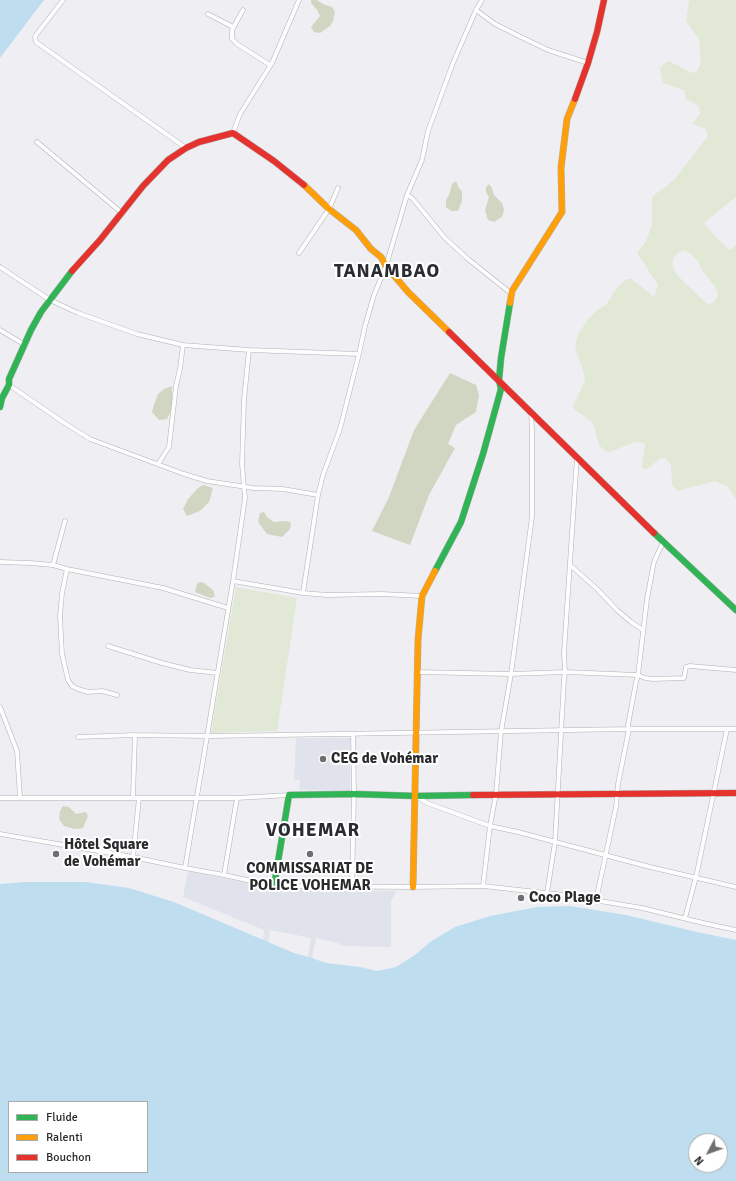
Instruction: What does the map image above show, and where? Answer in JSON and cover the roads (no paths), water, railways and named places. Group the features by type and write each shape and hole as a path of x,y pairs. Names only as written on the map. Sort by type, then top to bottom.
{"street":[{"path":"63,0 36,35 36,42 186,148"},
{"path":"233,133 240,114 270,65 299,0"},
{"path":"303,593 322,475 340,429 365,326 386,266 407,195 422,160 428,131 453,63 476,10 482,0"},
{"path":"413,887 416,796 417,672 422,596 461,522 483,454 501,389 499,380 501,358 512,294 562,212 561,168 567,119 588,63 604,0"},
{"path":"243,10 233,27 231,35 232,39 237,44 270,65"},
{"path":"476,10 495,24 548,50 588,63"},
{"path":"208,14 233,27"},
{"path":"0,407 2,398 9,385 9,379 31,330 50,300 68,276 100,240 143,186 168,160 186,148 199,142 233,133"},
{"path":"233,133 242,141 274,161 312,192 329,209 356,230 371,248 381,257 386,266 408,292 531,410 663,542 736,610"},
{"path":"37,142 122,213"},
{"path":"299,253 329,209 338,188"},
{"path":"407,195 412,198 445,238 468,259 512,294"},
{"path":"0,267 50,300 78,313 137,334 183,345 249,350 359,354"},
{"path":"0,330 25,345"},
{"path":"158,464 170,447 176,386 183,345"},
{"path":"185,868 233,582 245,498 242,464 244,400 249,350"},
{"path":"9,385 90,439 158,464 207,481 318,495"},
{"path":"483,886 490,826 496,794 502,732 512,674 532,517 531,410"},
{"path":"547,893 555,842 565,672 564,653 577,456"},
{"path":"53,565 65,521"},
{"path":"596,900 616,807 629,729 628,724 638,675 643,630 654,562 663,542"},
{"path":"0,562 30,562 53,565 163,588 228,608"},
{"path":"570,565 626,618 643,630"},
{"path":"67,569 62,593 60,616 62,654 68,680 72,686 78,689 88,692 102,691 117,695"},
{"path":"233,582 303,593 327,595 382,594 422,596"},
{"path":"108,646 169,665 190,670 218,673"},
{"path":"417,672 512,674 565,672 638,675 653,679 684,678 686,667 690,666 736,670"},
{"path":"0,707 16,751 20,798"},
{"path":"686,918 727,729"},
{"path":"78,737 135,735 208,736 417,734 562,730 736,729"},
{"path":"352,887 354,794 353,734"},
{"path":"134,797 135,735"},
{"path":"0,798 237,798 289,795 354,794 416,796 496,794 736,793"},
{"path":"274,886 289,795"},
{"path":"416,796 427,803 490,826 650,867 736,887"},
{"path":"133,857 139,798"},
{"path":"224,875 237,798"},
{"path":"0,834 133,857 274,886 483,886 596,900 642,908 736,930"}],"water":[{"path":"0,0 44,0 0,58"},
{"path":"25,882 86,882 129,888 174,902 294,953 326,963 360,967 377,971 396,967 415,955 430,942 455,927 490,916 537,907 570,906 626,915 736,940 736,1181 0,1181 0,884"}],"place":[{"name":"CEG de Vohémar","path":"323,759"},
{"name":"Hôtel Square de Vohémar","path":"56,854"},
{"name":"COMMISSARIAT DE POLICE VOHEMAR","path":"310,854"},
{"name":"Coco Plage","path":"521,898"}],"district":[{"name":"TANAMBAO","path":"387,272"},
{"name":"VOHEMAR","path":"313,831"}]}
